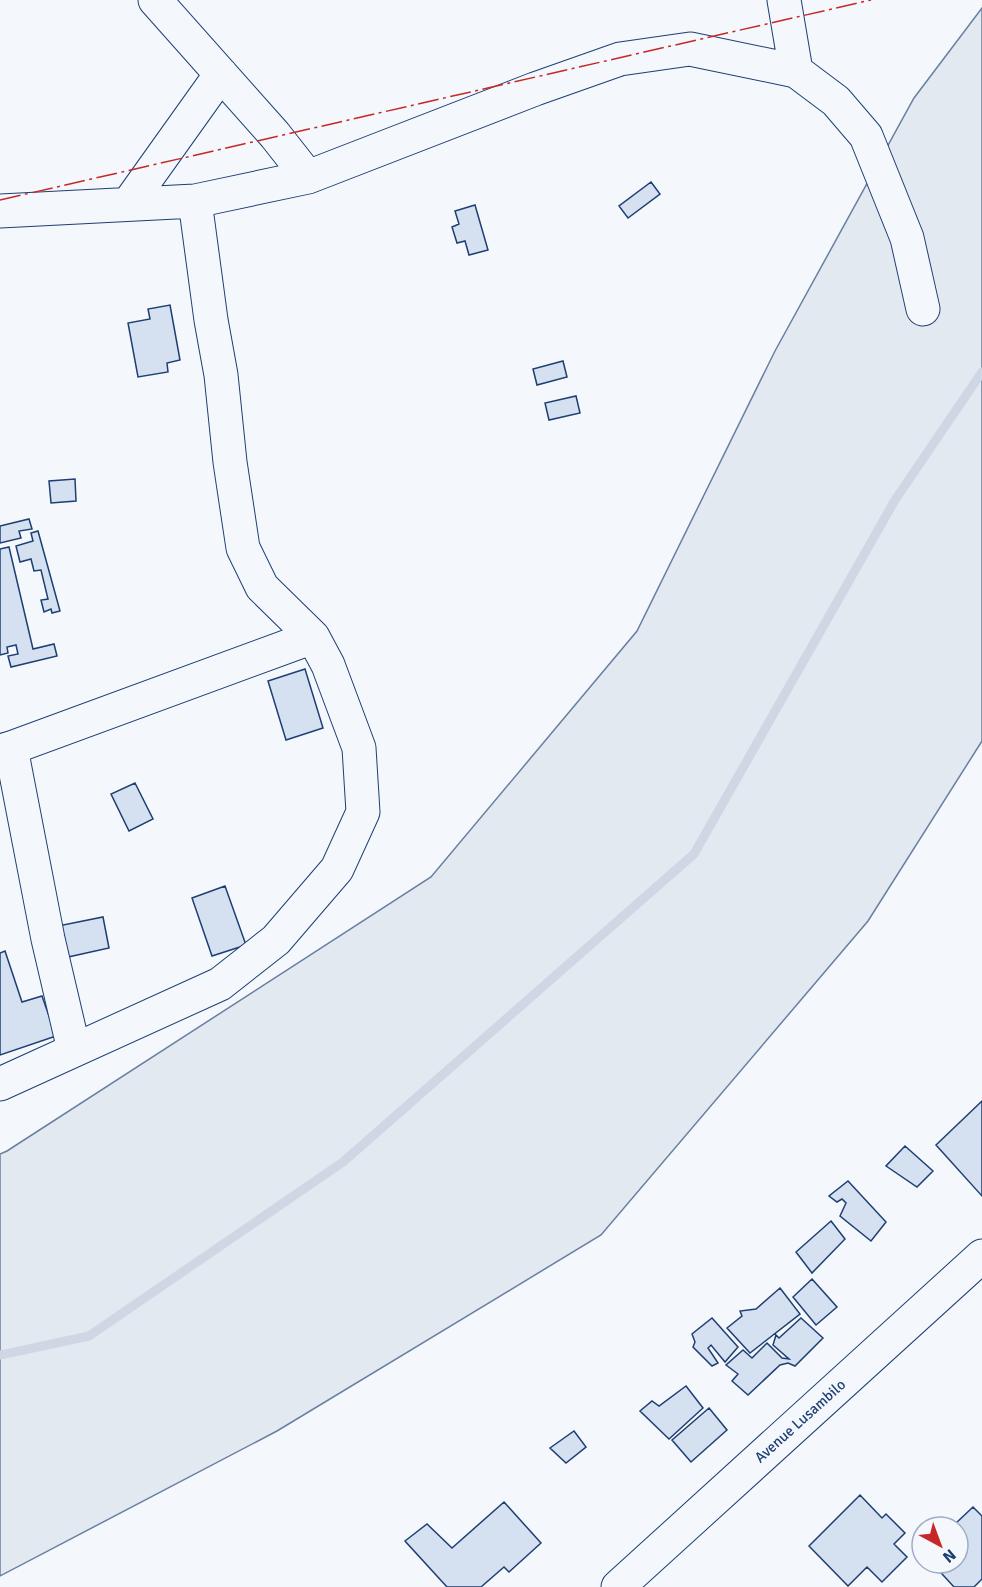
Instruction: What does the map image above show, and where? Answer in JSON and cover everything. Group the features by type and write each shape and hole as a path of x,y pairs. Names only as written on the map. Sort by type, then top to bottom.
{"street":[{"path":"156,0 275,135 308,177"},
{"path":"784,0 796,71"},
{"path":"0,211 195,201 308,177 620,59 690,50 796,71 836,101 866,136 907,238 923,309"},
{"path":"129,203 221,74"},
{"path":"0,1084 220,984 276,940 338,869 363,812 359,748 328,665 313,637 262,587 243,548 230,462 221,375 195,201"},
{"path":"74,1050 6,749 313,637"},
{"name":"Avenue Lusambilo","path":"618,1587 982,1256"}],"shaded area":[{"path":"982,8 982,741 868,921 601,1235 277,1431 0,1576 0,1154 431,877 637,631 775,351 914,98"}],"building":[{"path":"651,182 660,194 628,218 619,206"},
{"path":"475,205 488,250 469,255 465,241 457,243 452,227 459,224 455,211"},
{"path":"170,305 180,360 167,363 168,372 138,377 128,323 150,319 148,309"},
{"path":"563,361 567,377 537,385 533,369"},
{"path":"576,396 580,413 549,420 545,403"},
{"path":"75,479 76,501 51,503 49,481"},
{"path":"29,519 32,529 19,531 21,538 0,543 0,526"},
{"path":"38,531 60,611 52,613 51,609 44,612 41,600 48,599 41,570 34,571 31,559 20,562 16,546 33,541 31,533"},
{"path":"9,547 33,649 54,644 57,656 11,667 8,656 18,654 16,645 7,647 8,653 0,655 0,549"},
{"path":"305,669 323,728 286,740 268,681"},
{"path":"135,783 153,819 129,831 111,794"},
{"path":"225,886 246,945 212,956 192,898"},
{"path":"103,917 109,948 59,959 53,927"},
{"path":"5,951 22,1002 42,996 56,1036 0,1055 0,953"},
{"path":"982,1101 982,1196 936,1145"},
{"path":"905,1146 933,1171 917,1187 886,1166"},
{"path":"848,1181 886,1222 871,1241 840,1216 846,1203 842,1199 837,1202 829,1196"},
{"path":"831,1221 845,1239 812,1273 796,1252"},
{"path":"812,1279 837,1307 816,1325 793,1297"},
{"path":"780,1288 800,1314 750,1353 727,1328 742,1316 740,1311 756,1309"},
{"path":"712,1318 738,1347 725,1362 711,1345 708,1348 718,1363 712,1366 693,1347 695,1342 692,1334"},
{"path":"801,1318 823,1338 795,1366 788,1363 780,1365 748,1395 732,1381 738,1374 726,1365 743,1350 752,1358 767,1343 782,1358 789,1359 773,1345 776,1335 779,1338"},
{"path":"686,1386 703,1408 669,1439 640,1411 652,1401 659,1406"},
{"path":"709,1408 727,1430 691,1462 672,1440"},
{"path":"574,1431 586,1447 566,1463 550,1448"},
{"path":"860,1495 882,1518 886,1514 905,1533 894,1544 907,1557 882,1582 867,1567 848,1586 809,1546"},
{"path":"504,1502 541,1543 509,1572 504,1567 481,1587 447,1587 405,1541 427,1524 452,1548"},
{"path":"973,1507 982,1516 982,1579 974,1587 954,1587 943,1575 970,1575 970,1515 965,1515"}],"waterway":[{"path":"0,1355 89,1336 343,1162 694,854 895,500 982,372"}],"power":[{"path":"0,200 871,0"}]}
